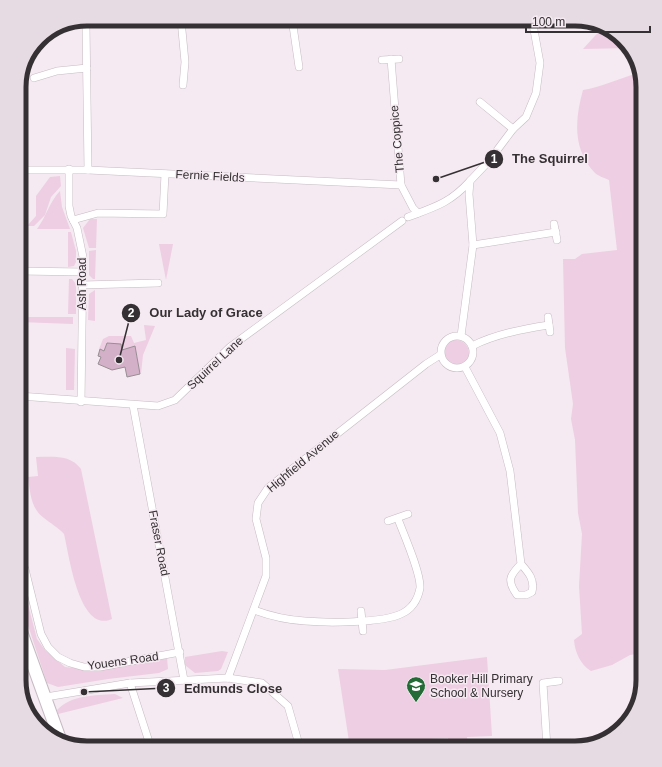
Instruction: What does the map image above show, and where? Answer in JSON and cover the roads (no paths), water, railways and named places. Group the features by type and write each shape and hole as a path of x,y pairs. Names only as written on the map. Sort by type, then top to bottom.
{"highway":[{"path":"26,644 58,734"}],"street":[{"path":"86,26 88,170"},
{"path":"183,85 185,62 185,26"},
{"path":"293,26 299,67"},
{"name":"Squirrel Lane","path":"26,397 81,402 158,406 174,400 230,347 405,219 418,213 431,210 456,195 489,161 513,129 526,117 536,93 540,63 533,26"},
{"path":"382,60 399,58"},
{"name":"The Coppice","path":"391,59 401,185 413,208 418,213"},
{"path":"34,78 57,71 87,68"},
{"path":"480,102 513,129"},
{"name":"Fernie Fields","path":"26,170 69,169 401,185"},
{"name":"Ash Road","path":"69,169 69,206 77,228 83,257 81,402"},
{"path":"73,220 98,213 163,214 166,174"},
{"path":"461,336 473,245 469,194 470,181"},
{"path":"473,245 556,236 554,224"},
{"path":"26,271 83,272"},
{"path":"82,285 158,283"},
{"path":"472,346 484,340 518,330 549,325"},
{"path":"453,336 461,336 466,338 472,346 473,358 465,367 452,368 442,361 440,355 441,347 446,340 453,336"},
{"name":"Highfield Avenue","path":"228,678 266,576 266,558 256,519 258,503 268,488 426,364 440,355"},
{"path":"465,367 489,408 500,433 510,471 521,564"},
{"name":"Fraser Road","path":"133,405 184,680"},
{"path":"388,521 408,514"},
{"path":"254,610 270,616 304,621 362,620 388,618 402,614 412,607 417,598 420,587 418,575 398,518"},
{"name":"Youens Road","path":"26,573 41,634 48,647 58,657 70,664 84,667 100,667 180,652"},
{"path":"361,611 363,631"},
{"path":"46,697 130,683 228,678 262,684 288,706 298,741"},
{"path":"547,741 543,683 559,681"},
{"path":"130,683 149,741"}],"place":[{"name":"The Squirrel","path":"436,179"},
{"name":"Our Lady of Grace","path":"119,360"},
{"name":"Edmunds Close","path":"84,692"},
{"name":"Booker Hill Primary School & Nursery","path":"416,703"}]}
